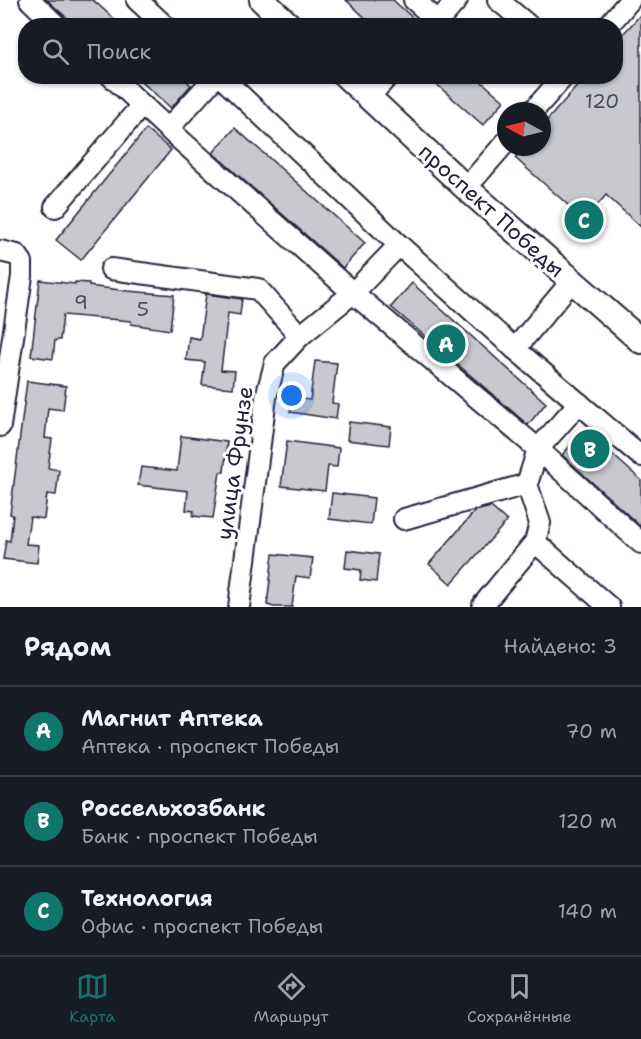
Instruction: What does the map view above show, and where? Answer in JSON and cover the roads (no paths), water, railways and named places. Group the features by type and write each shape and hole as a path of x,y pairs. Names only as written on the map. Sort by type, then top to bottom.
{"main road":[{"path":"262,0 281,18"},
{"name":"проспект Победы","path":"355,84 466,188 641,341"}],"street":[{"path":"30,0 49,18"},
{"path":"137,0 156,18"},
{"path":"414,0 431,18"},
{"path":"441,18 458,0"},
{"path":"498,0 519,18"},
{"path":"615,18 630,0"},
{"path":"120,84 353,293 538,449 641,543"},
{"path":"168,129 209,84"},
{"path":"228,84 399,245 641,456"},
{"path":"369,97 381,84"},
{"path":"541,102 557,84"},
{"path":"55,207 142,105"},
{"path":"466,188 497,152"},
{"name":"улица Фрунзе","path":"239,607 266,397 275,363 300,336 353,293 399,245"},
{"path":"0,251 17,255 22,262 22,276 0,426"},
{"path":"111,269 258,289 300,336"},
{"path":"516,349 571,282"},
{"path":"485,607 483,605 535,542 540,523 527,484 538,449 579,403"},
{"path":"404,519 527,484"},
{"path":"535,542 609,607"}],"place":[{"name":"Технология","path":"584,220"},
{"name":"Магнит Аптека","path":"446,344"},
{"name":"Россельхозбанк","path":"590,449"}]}
